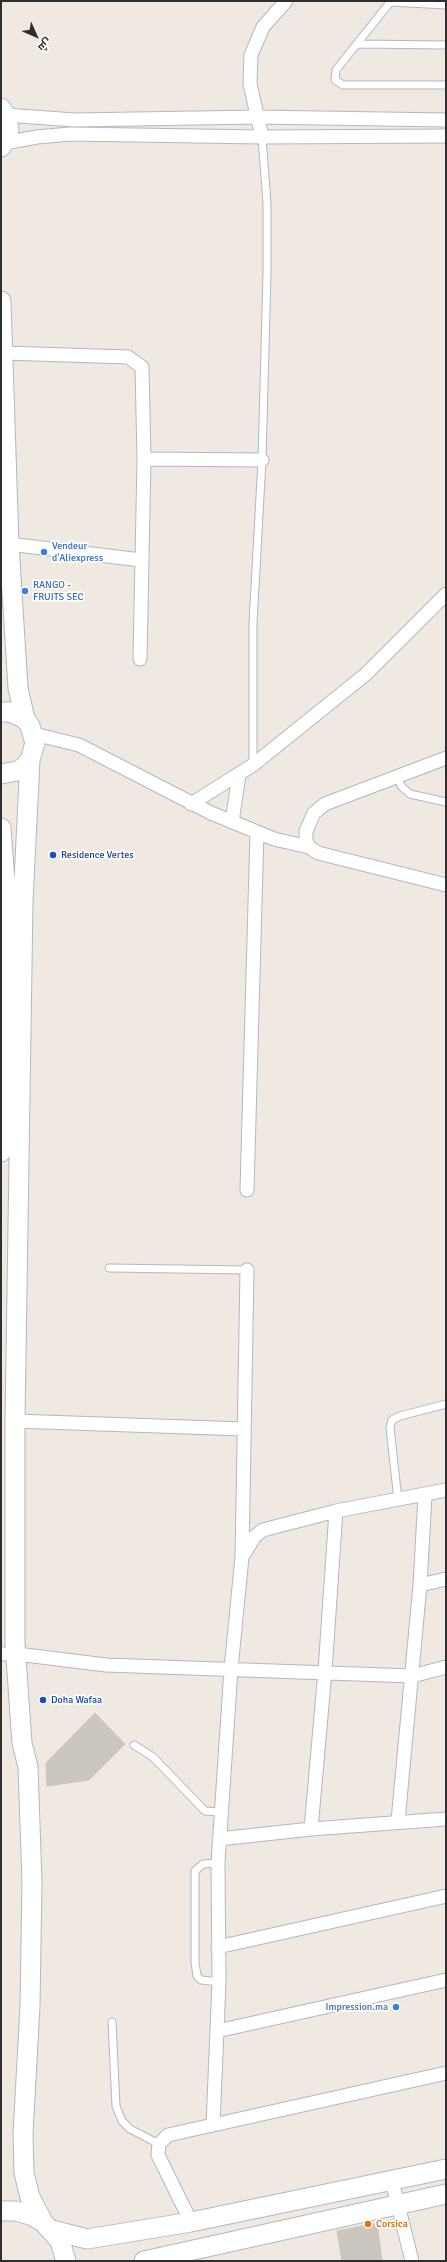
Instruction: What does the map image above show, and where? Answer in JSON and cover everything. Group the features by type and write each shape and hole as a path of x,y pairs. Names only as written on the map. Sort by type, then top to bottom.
{"street":[{"path":"262,137 250,84 251,54 262,27 286,1"},
{"path":"3,145 9,129 2,109 74,120 257,117 446,120"},
{"path":"3,145 37,137 70,134 262,137 446,136"},
{"path":"1,301 4,353 9,544 18,688 29,727 36,743 30,760 23,901 15,1421 9,1654 22,1743 28,1767 32,1882 30,2006 23,2134 24,2173 30,2197 60,2242 66,2261"},
{"path":"4,353 128,357 137,361 142,367 144,376 144,459 140,659"},
{"path":"144,459 262,460"},
{"path":"9,544 141,560"},
{"path":"191,804 240,775 366,674 446,594"},
{"path":"1,712 10,712 29,727 79,745 191,804 274,839 309,847 318,853 446,885"},
{"path":"309,847 306,841 306,831 314,813 318,808 446,758"},
{"path":"1,774 17,772 30,760"},
{"path":"232,822 240,775"},
{"path":"1,828 4,907 1,1152"},
{"path":"247,1190 257,832"},
{"path":"213,2125 219,1982 218,1863 220,1812 231,1669 242,1557 246,1270"},
{"path":"15,1421 244,1429"},
{"path":"242,1557 255,1536 263,1530 336,1511 425,1496 446,1490"},
{"path":"398,1822 420,1585 425,1496"},
{"path":"310,1829 325,1671 336,1511"},
{"path":"420,1585 446,1579"},
{"path":"9,1654 106,1665 325,1671 412,1676 446,1667"},
{"path":"219,1839 310,1829 446,1819"},
{"path":"218,1947 446,1896"},
{"path":"217,2030 446,1980"},
{"path":"191,2222 158,2154 159,2144 168,2135 446,2072"},
{"path":"1,2211 16,2211 30,2215 48,2226 87,2240 191,2222 446,2169"},
{"path":"392,2181 400,2206 412,2261"},
{"path":"144,2261 400,2206 446,2194"}],"lane":[{"path":"446,5 391,2 334,73 335,80 340,84 446,85"},
{"path":"358,44 446,45"},
{"path":"253,765 253,623 262,460 267,274 267,204 262,137"},
{"path":"398,776 401,786 410,794 446,802"},
{"path":"109,1268 246,1270"},
{"path":"398,1500 390,1428 392,1420 400,1416 446,1404"},
{"path":"134,1746 153,1757 204,1811 220,1812"},
{"path":"218,1863 204,1864 195,1871 195,1962 197,1976 201,1980 219,1982"},
{"path":"112,2022 116,2106 122,2121 130,2129 159,2144"}],"building":[{"path":"95,1713 125,1744 89,1780 47,1786 46,1763"},
{"path":"377,2223 382,2261 342,2261 337,2231"}],"place":[{"name":"Vendeur d'Aliexpress","path":"44,552"},
{"name":"RANGO - FRUITS SEC","path":"25,591"},
{"name":"Residence Vertes","path":"53,855"},
{"name":"Doha Wafaa","path":"43,1700"},
{"name":"Impression.ma","path":"396,2007"},
{"name":"Corsica","path":"368,2224"}]}
